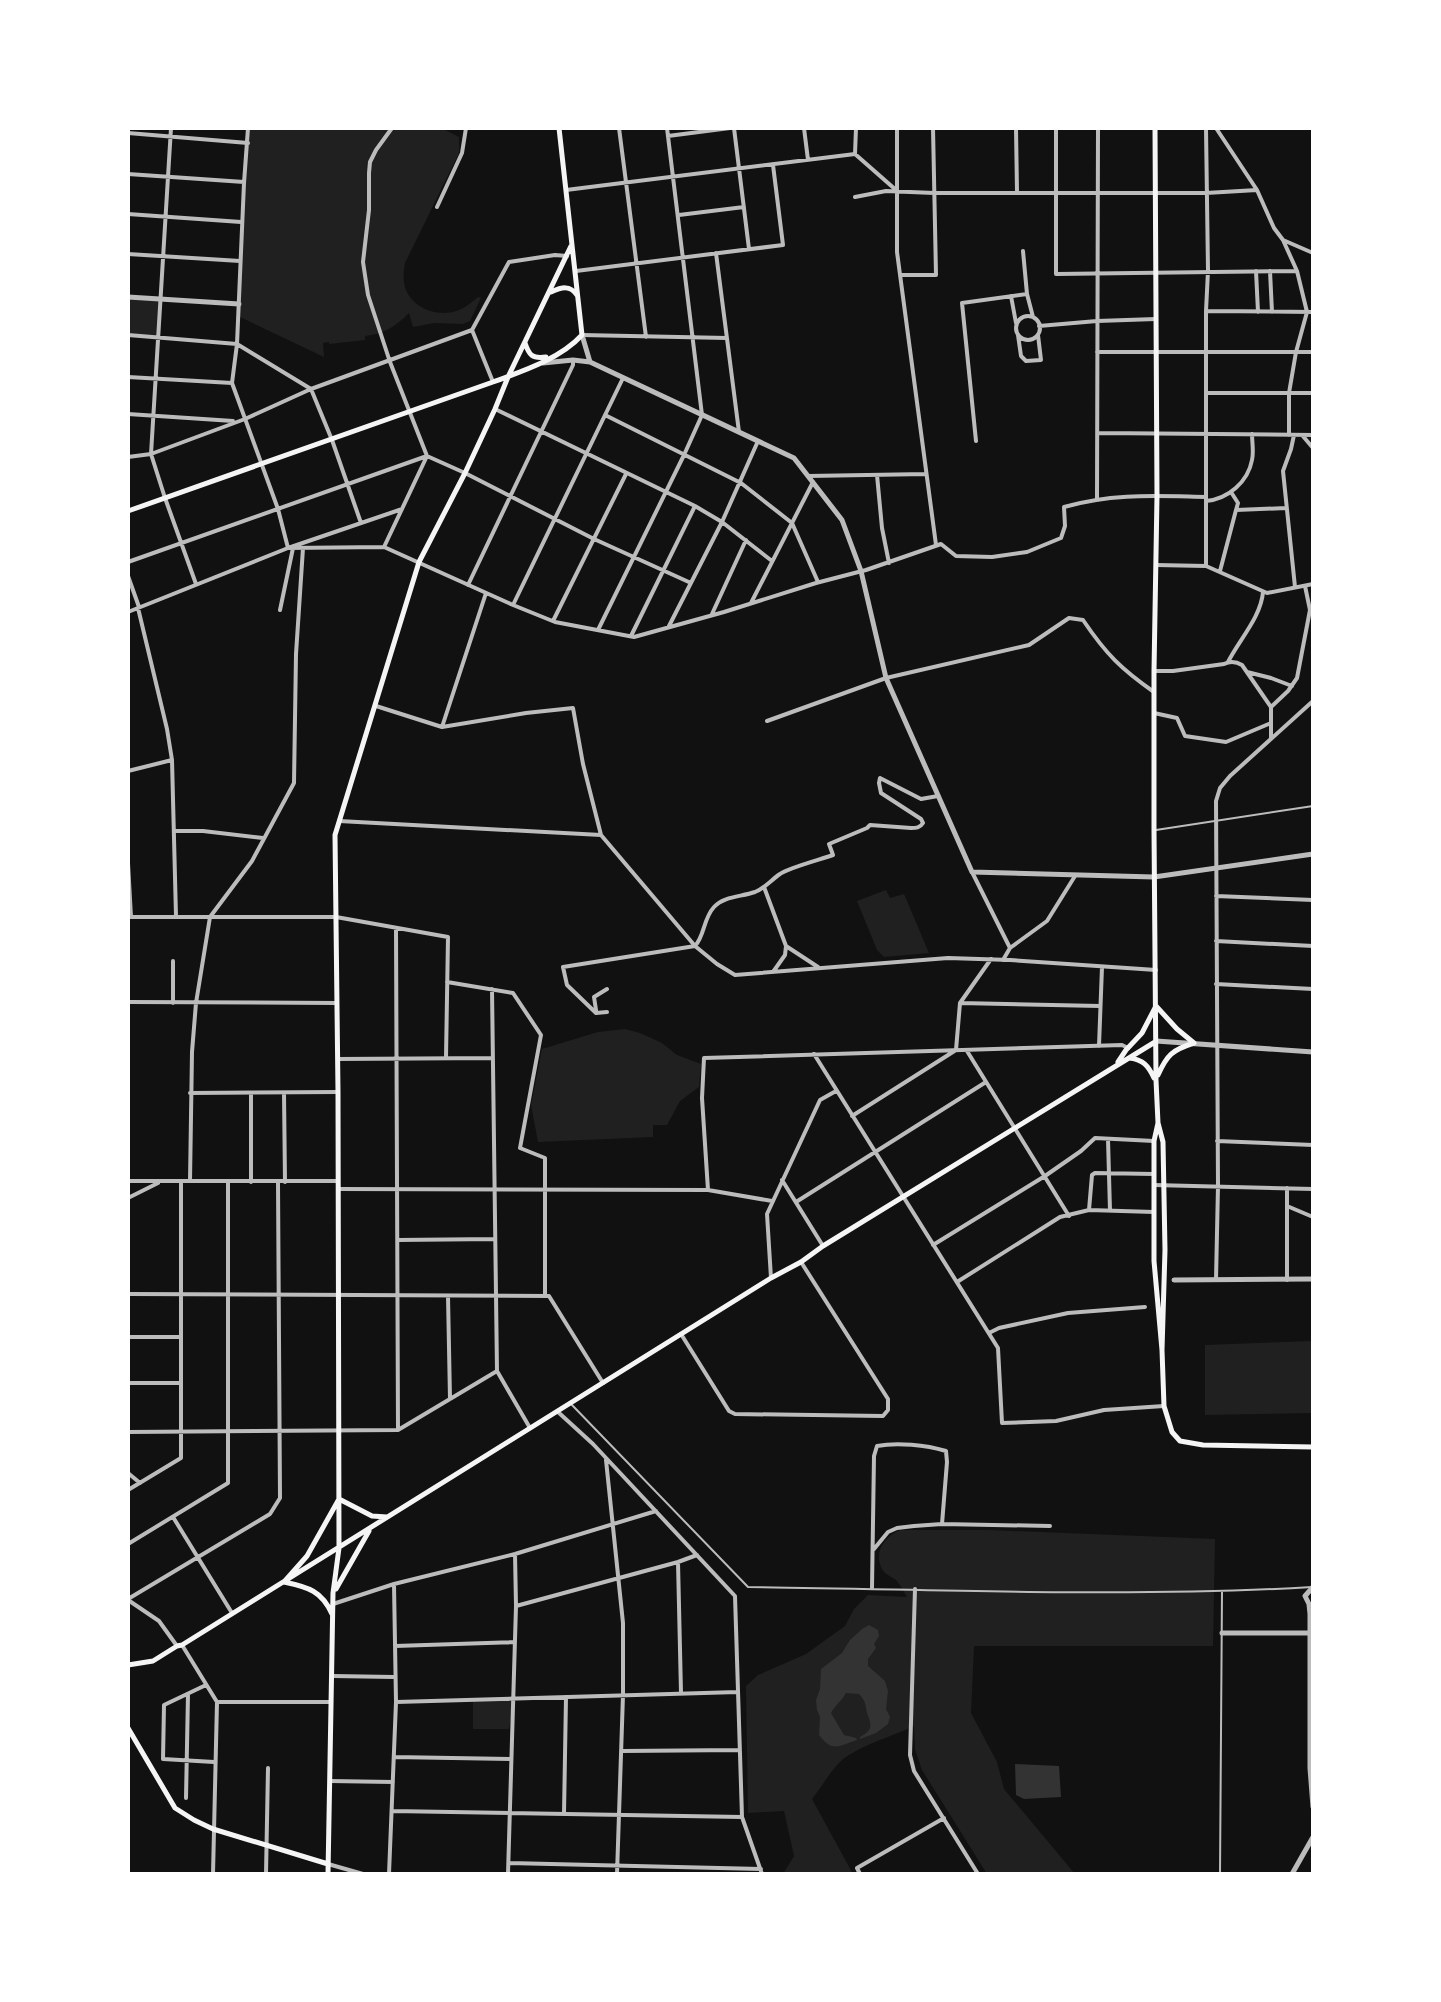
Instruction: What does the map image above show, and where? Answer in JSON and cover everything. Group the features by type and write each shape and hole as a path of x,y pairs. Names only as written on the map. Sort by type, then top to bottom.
{"main road":[{"path":"128,511 508,377 572,346 582,335 559,128"},
{"path":"1155,128 1157,496 1154,877 1156,1081 1164,1185 1162,1350"},
{"path":"328,1874 333,1593 339,1548 335,835 419,563 465,473 571,246"},
{"path":"550,292 565,287 578,296"},
{"path":"525,342 532,357 551,357"},
{"path":"1156,1006 1194,1043"},
{"path":"1115,1066 1142,1033 1156,1006"},
{"path":"128,1665 153,1661 179,1646 1156,1041"},
{"path":"1156,1081 1166,1058 1179,1048 1194,1043"},
{"path":"1129,1058 1142,1060 1156,1081"},
{"path":"1158,1123 1154,1141 1154,1261 1164,1406 1172,1432 1180,1441 1189,1443 1313,1447"},
{"path":"339,1499 372,1516 388,1517"},
{"path":"284,1582 307,1556 339,1499"},
{"path":"333,1593 370,1529"},
{"path":"284,1582 305,1586 326,1601 333,1616"},
{"path":"128,1728 175,1808 213,1829 328,1864"}],"street":[{"path":"171,128 151,454 196,584"},
{"path":"248,128 237,344 232,383 290,548 280,610"},
{"path":"384,547 427,456 390,362 368,295 363,262 370,202 370,162 392,128"},
{"path":"437,207 462,153 466,128"},
{"path":"619,128 646,337"},
{"path":"598,630 702,415 667,128"},
{"path":"668,136 732,128 749,249"},
{"path":"804,128 808,160"},
{"path":"855,154 856,128"},
{"path":"897,128 897,252 936,545"},
{"path":"900,275 936,275 933,128"},
{"path":"1016,128 1017,192"},
{"path":"1056,128 1056,274 1297,271"},
{"path":"1097,498 1098,128"},
{"path":"1206,128 1206,566"},
{"path":"1216,128 1257,190 1274,228 1283,240 1310,312 1296,352 1289,393 1291,449 1283,471 1295,587"},
{"path":"128,133 248,143"},
{"path":"566,190 855,154 897,191"},
{"path":"576,271 783,245 773,165"},
{"path":"128,174 244,182"},
{"path":"855,197 897,191 1206,193 1257,190"},
{"path":"678,216 744,207"},
{"path":"128,214 242,223"},
{"path":"1283,240 1313,253"},
{"path":"1011,296 1021,356 1026,361 1041,360 1039,326 1033,317 1027,294 1023,251"},
{"path":"716,253 739,432"},
{"path":"128,254 240,261"},
{"path":"128,457 151,454 245,419 311,389 472,330 509,262 567,256"},
{"path":"1256,271 1258,312"},
{"path":"1270,271 1272,312"},
{"path":"976,441 962,303 1027,294"},
{"path":"128,297 239,304"},
{"path":"1206,311 1310,312"},
{"path":"1016,325 1023,317 1033,317"},
{"path":"1039,326 1156,319"},
{"path":"472,330 493,382"},
{"path":"1018,335 1029,339 1038,333"},
{"path":"128,335 237,344 311,389 361,523"},
{"path":"590,362 582,335 727,338"},
{"path":"1097,352 1313,352"},
{"path":"468,585 573,360"},
{"path":"539,363 590,362 794,458 842,520 861,571 886,678 972,872 1010,948"},
{"path":"128,377 232,383"},
{"path":"513,605 623,378"},
{"path":"1207,393 1313,393"},
{"path":"495,409 695,506 722,522 772,561"},
{"path":"128,414 237,422"},
{"path":"605,415 741,483 792,523 818,582"},
{"path":"1098,433 1313,435"},
{"path":"290,548 384,547 553,621 631,636 889,563 936,545 941,544 956,556 972,558 1027,552 1061,538 1065,526 1064,507 1097,498 1157,496 1218,500 1243,479 1252,460 1252,434"},
{"path":"1302,435 1313,448"},
{"path":"668,627 741,483 758,441"},
{"path":"128,562 427,456 554,520 691,583"},
{"path":"553,621 626,474"},
{"path":"808,476 927,474"},
{"path":"877,475 889,563"},
{"path":"751,603 813,482"},
{"path":"1220,571 1238,503 1231,492"},
{"path":"631,636 695,506"},
{"path":"1236,510 1287,508"},
{"path":"128,612 290,548 402,509"},
{"path":"712,615 746,540"},
{"path":"190,1181 190,1093 196,1003 210,917 252,861 294,783 296,654 303,548"},
{"path":"1156,565 1206,566 1263,592 1313,584"},
{"path":"128,576 139,608 172,760 176,916"},
{"path":"1271,707 1292,686 1299,669 1310,610 1305,586"},
{"path":"1228,662 1257,612 1263,592"},
{"path":"442,727 486,593"},
{"path":"767,721 886,678 1029,645 1069,618 1083,620 1100,646 1124,671 1154,692"},
{"path":"1154,671 1238,662 1271,707 1271,739"},
{"path":"1247,672 1292,686"},
{"path":"1216,1280 1216,801 1220,788 1242,764 1313,701"},
{"path":"376,706 442,727 573,708 601,835 695,946 735,975 948,958 1156,970"},
{"path":"1154,713 1177,718 1185,736 1226,742 1271,723"},
{"path":"128,771 172,760"},
{"path":"607,1012 596,1013 567,985 563,967 695,946 701,939 708,915 716,905 725,899 757,892 780,874 833,855 829,844 870,825 922,826 921,819 881,793 880,778 921,799 938,796"},
{"path":"339,821 601,835"},
{"path":"174,831 263,838"},
{"path":"972,872 1154,877 1313,854"},
{"path":"128,863 129,917 336,917 448,937 446,1058"},
{"path":"1003,960 1010,948 1047,921 1075,876"},
{"path":"764,887 786,946 785,955 773,972"},
{"path":"1216,896 1313,900"},
{"path":"396,928 398,1430"},
{"path":"1216,941 1313,946"},
{"path":"786,946 819,967"},
{"path":"956,1050 960,1003 991,959"},
{"path":"173,961 173,1003"},
{"path":"1099,1046 1102,967"},
{"path":"447,982 513,993 541,1035 520,1148 545,1158 545,1296"},
{"path":"1216,984 1313,989"},
{"path":"492,989 497,1371 530,1428"},
{"path":"596,1013 594,997 607,989"},
{"path":"128,1002 337,1003"},
{"path":"960,1003 1100,1006"},
{"path":"1156,1041 1313,1052"},
{"path":"708,1190 702,1098 704,1058 1122,1045 1128,1048"},
{"path":"852,1116 956,1050"},
{"path":"967,1050 1069,1216"},
{"path":"814,1054 998,1348 1002,1423 1056,1421 1109,1409 1164,1406"},
{"path":"338,1059 493,1058"},
{"path":"796,1202 986,1082"},
{"path":"771,1278 767,1214 820,1100 836,1091"},
{"path":"190,1093 338,1092"},
{"path":"251,1093 251,1182"},
{"path":"284,1093 285,1182"},
{"path":"933,1245 1045,1176 1095,1138 1154,1141"},
{"path":"1108,1139 1110,1211"},
{"path":"1217,1141 1313,1145"},
{"path":"1089,1210 1092,1175 1095,1173 1154,1174"},
{"path":"782,1180 823,1246"},
{"path":"128,1181 338,1181"},
{"path":"128,1198 162,1181"},
{"path":"128,1490 181,1458 181,1181"},
{"path":"128,1544 228,1483 228,1182"},
{"path":"213,1874 217,1702 159,1621 128,1600 270,1514 280,1498 278,1182"},
{"path":"1154,1185 1313,1189"},
{"path":"1287,1188 1287,1280"},
{"path":"338,1189 708,1190 772,1201"},
{"path":"1287,1206 1313,1217"},
{"path":"957,1282 1060,1217 1089,1210 1154,1212"},
{"path":"398,1240 495,1239"},
{"path":"681,1334 729,1411 735,1414 883,1416 888,1410 888,1399 801,1262"},
{"path":"1174,1280 1313,1279"},
{"path":"128,1294 549,1296 603,1383"},
{"path":"448,1296 450,1399"},
{"path":"989,1333 1068,1313 1145,1307"},
{"path":"128,1337 181,1337"},
{"path":"128,1432 398,1430 497,1371"},
{"path":"128,1383 181,1383"},
{"path":"509,1863 762,1872 742,1817 735,1596 606,1457 558,1412"},
{"path":"872,1588 874,1456 877,1446 888,1444 946,1451 942,1524"},
{"path":"606,1457 623,1623 617,1874"},
{"path":"128,1473 140,1483"},
{"path":"333,1604 656,1511"},
{"path":"173,1517 232,1613"},
{"path":"872,1551 888,1532 897,1528 942,1524 1050,1526"},
{"path":"508,1874 515,1554"},
{"path":"516,1606 697,1555"},
{"path":"678,1562 681,1693"},
{"path":"389,1874 396,1702 394,1584"},
{"path":"1313,1587 1305,1596 1309,1604 1313,1807"},
{"path":"915,1589 910,1755 914,1771 978,1874"},
{"path":"1222,1633 1310,1633"},
{"path":"395,1646 515,1642"},
{"path":"333,1676 395,1677"},
{"path":"206,1685 164,1705 163,1759 214,1762"},
{"path":"396,1702 738,1692"},
{"path":"186,1798 188,1694"},
{"path":"564,1814 566,1697"},
{"path":"217,1702 332,1702"},
{"path":"622,1751 740,1750"},
{"path":"394,1757 511,1759"},
{"path":"266,1874 268,1768"},
{"path":"330,1781 393,1782"},
{"path":"392,1811 742,1817"},
{"path":"860,1874 857,1868 944,1818"},
{"path":"1292,1874 1313,1837"},
{"path":"328,1864 363,1874"}],"lane":[{"path":"1154,830 1313,806"},
{"path":"571,1403 748,1587 1143,1592 1313,1587"},
{"path":"1220,1874 1222,1590"}],"shaded area":[{"path":"248,128 441,128 459,137 459,153 405,263 404,280 411,298 431,311 456,311 481,298 470,321 413,327 409,313 389,329 365,336 365,340 323,343 324,357 238,316"},
{"path":"128,297 161,299 158,337 128,335"},
{"path":"886,890 890,898 904,894 929,953 884,957 877,950 857,901"},
{"path":"625,1029 662,1043 677,1055 701,1064 699,1087 680,1101 667,1125 653,1125 653,1137 538,1142 531,1105 542,1049 598,1032"},
{"path":"1313,1341 1313,1413 1205,1415 1205,1345"},
{"path":"900,1530 989,1530 1215,1539 1213,1646 974,1646 971,1713 997,1762 1004,1789 1075,1874 987,1874 922,1770 915,1749 914,1726 846,1757 812,1799 853,1874 783,1874 794,1856 784,1811 748,1813 746,1686 758,1675 806,1654 845,1626 854,1609 868,1595 907,1597 879,1561 883,1544"},
{"path":"869,1625 878,1630 879,1636 874,1644 876,1648 868,1659 868,1666 885,1681 888,1691 886,1709 890,1717 888,1724 860,1739 870,1727 865,1703 859,1694 846,1693 831,1713 844,1735 857,1740 832,1746 819,1735 820,1717 816,1700 821,1669"},
{"path":"514,1699 509,1729 473,1729 473,1700"},
{"path":"1015,1764 1059,1766 1061,1797 1024,1799 1016,1795"}]}
